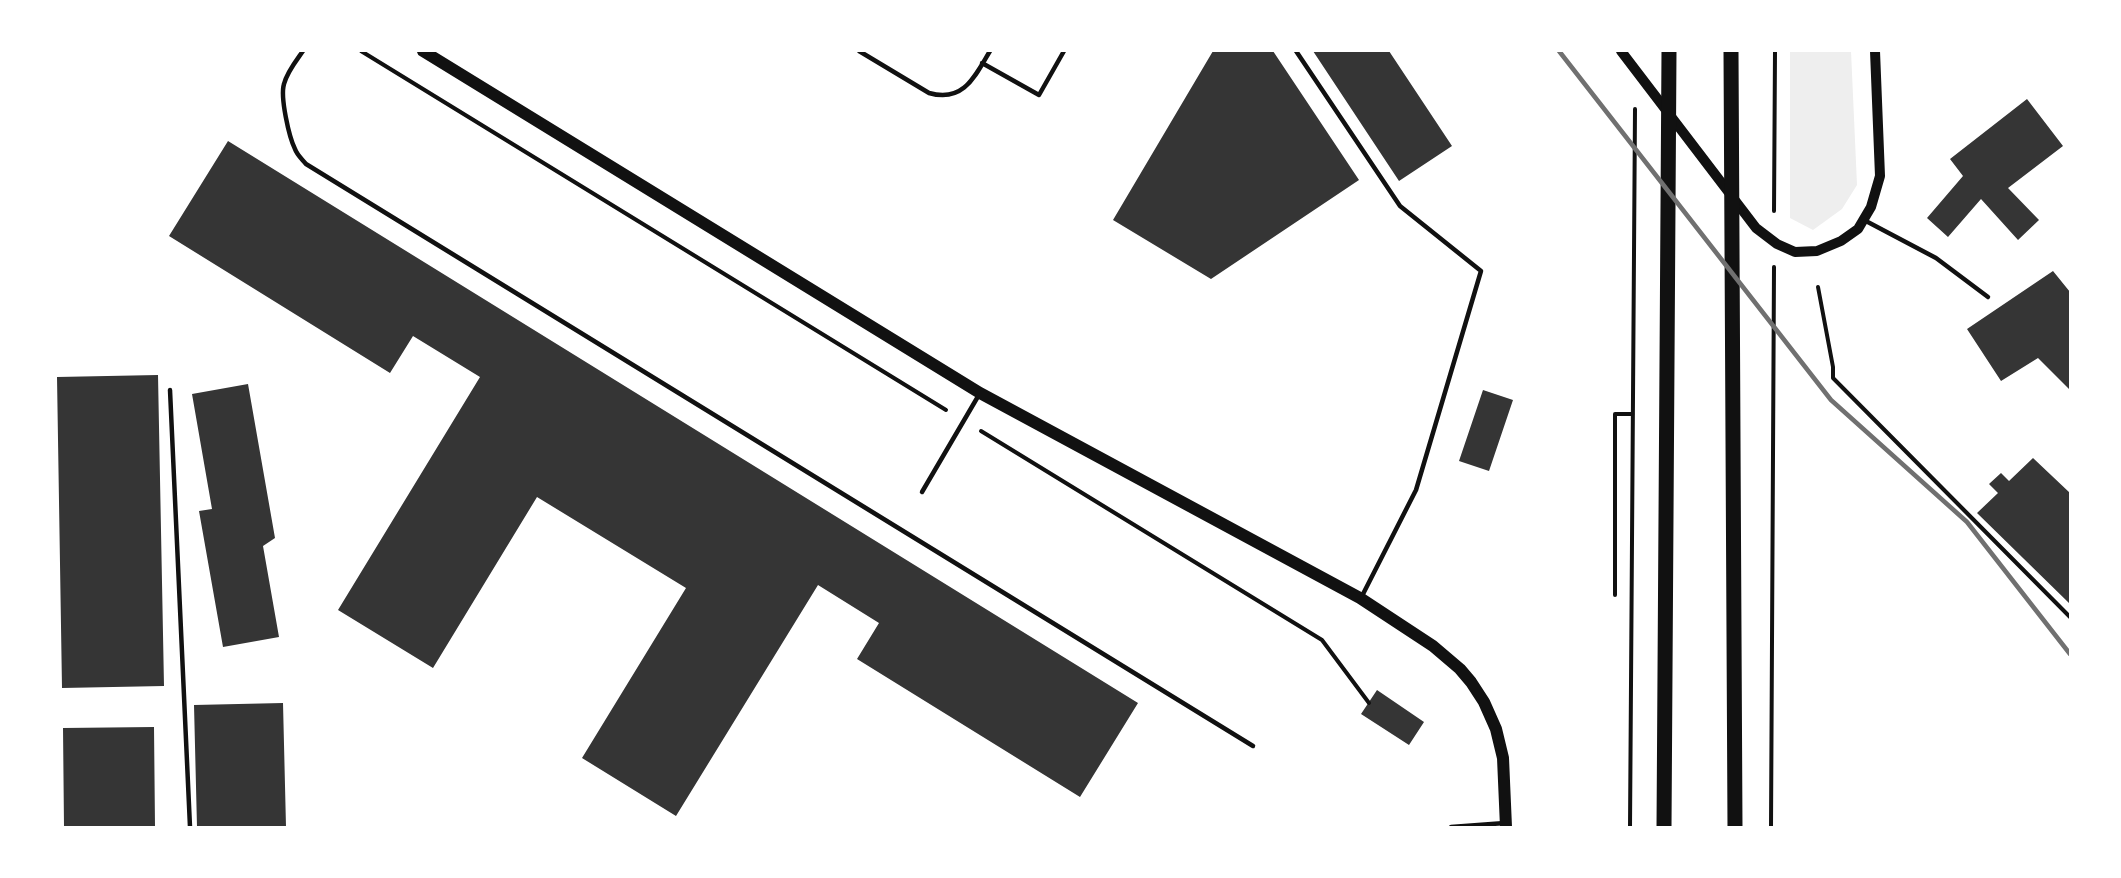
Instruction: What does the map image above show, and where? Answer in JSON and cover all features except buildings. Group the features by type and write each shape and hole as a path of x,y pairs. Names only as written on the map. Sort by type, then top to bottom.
{"main road":[{"path":"423,51 980,393 1360,598 1439,651 1460,669 1484,702 1496,729 1503,758 1506,825"},
{"path":"1664,827 1669,51"},
{"path":"1731,51 1735,827"}],"street":[{"path":"1621,51 1756,228 1777,244 1795,252 1817,251 1841,241 1858,229 1871,207 1880,176 1875,51"}],"lane":[{"path":"303,51 287,76 283,86 283,95 293,147 306,164 1253,746"},
{"path":"859,51 929,93 941,97 962,89 972,80 990,51"},
{"path":"982,63 1039,95 1064,51"},
{"path":"1296,51 1400,206 1481,271 1416,490 1360,598"},
{"path":"1864,220 1936,258 1988,297"},
{"path":"170,390 190,827"},
{"path":"922,492 980,393"},
{"path":"1451,827 1506,825"}],"path":[{"path":"361,51 1322,640 1369,703"},
{"path":"1774,218 1775,51"},
{"path":"1630,827 1635,98"},
{"path":"1771,827 1774,266"},
{"path":"1818,287 1833,378 2070,617"},
{"path":"1615,595 1615,414 1633,414"}],"shaded area":[{"path":"1790,51 1851,51 1857,185 1842,209 1813,230 1790,218"}],"railway":[{"path":"1559,51 1831,400 1967,522 2070,654"}]}
